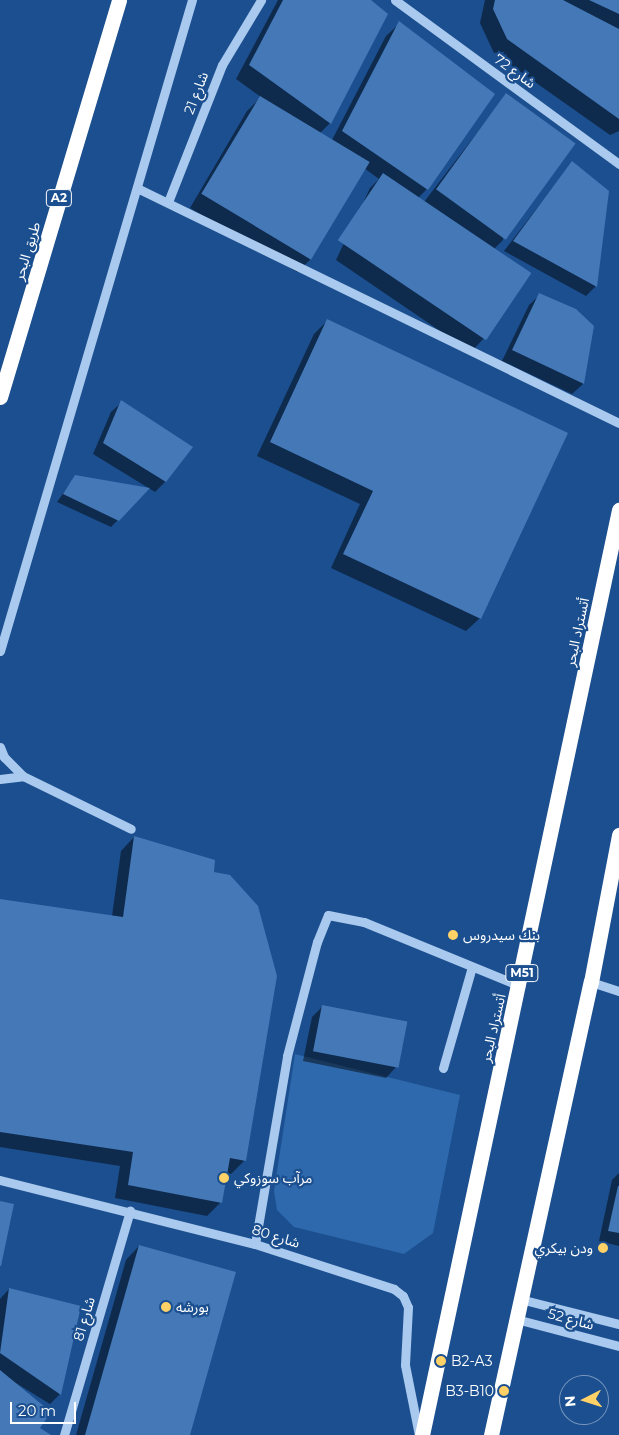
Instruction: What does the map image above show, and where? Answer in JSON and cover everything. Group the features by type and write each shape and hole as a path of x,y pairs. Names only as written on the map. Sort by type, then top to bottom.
{"highway":[{"name":"طريق البحر","path":"0,397 119,0"},
{"name":"أتستراد البحر","path":"420,1435 520,986 619,510"},
{"path":"491,1435 591,982 619,835"}],"street":[{"path":"0,651 192,0"},
{"name":"شارع 21","path":"168,202 222,65 261,0"},
{"name":"شارع 72","path":"395,0 619,164"},
{"path":"137,188 619,423"},
{"path":"0,747 4,757 23,776 131,829"},
{"path":"0,779 23,776"},
{"path":"256,1244 287,1056 317,942 328,915 364,922 472,968 520,986"},
{"path":"443,1068 472,968"},
{"path":"591,982 619,991"},
{"name":"شارع 80","path":"0,1180 256,1244 384,1285 403,1296 408,1307 406,1382 420,1435"},
{"name":"شارع 81","path":"64,1435 130,1211"},
{"name":"شارع 52","path":"520,1299 619,1324"},
{"name":"شارع 52","path":"516,1318 619,1346"}],"shaded area":[{"path":"295,1054 460,1095 433,1233 404,1254 294,1227 277,1210 274,1191"}],"building":[{"path":"283,0 371,0 388,14 331,124 249,65"},
{"path":"495,0 563,0 619,29 619,119 507,39 493,9"},
{"path":"589,0 619,0 619,14"},
{"path":"399,21 495,94 428,190 342,131"},
{"path":"506,93 576,144 506,240 436,189"},
{"path":"260,96 370,162 311,260 201,194"},
{"path":"572,161 609,191 597,287 513,241"},
{"path":"383,173 531,273 486,340 338,240"},
{"path":"539,293 576,309 594,326 584,384 512,350"},
{"path":"327,319 568,433 481,619 343,554 373,491 270,442"},
{"path":"121,400 193,447 166,482 103,443"},
{"path":"75,475 150,488 119,521 63,494"},
{"path":"134,836 215,860 214,872 230,875 258,906 277,976 246,1161 230,1158 222,1203 128,1185 133,1152 0,1132 0,899 123,917"},
{"path":"322,1005 407,1022 398,1068 313,1051"},
{"path":"619,1186 619,1233 608,1231"},
{"path":"0,1201 14,1204 1,1266 0,1266"},
{"path":"139,1245 236,1272 190,1435 85,1435"},
{"path":"9,1288 81,1306 61,1395 0,1353"},
{"path":"0,1370 51,1412 40,1428 51,1435 0,1435"}],"place":[{"name":"بنك سيدروس","path":"453,935"},
{"name":"مرآب سوزوكي","path":"224,1178"},
{"name":"ودن بيكري","path":"603,1248"},
{"name":"بورشه","path":"166,1307"},
{"name":"B2-A3","path":"441,1361"},
{"name":"B3-B10","path":"504,1391"}]}
